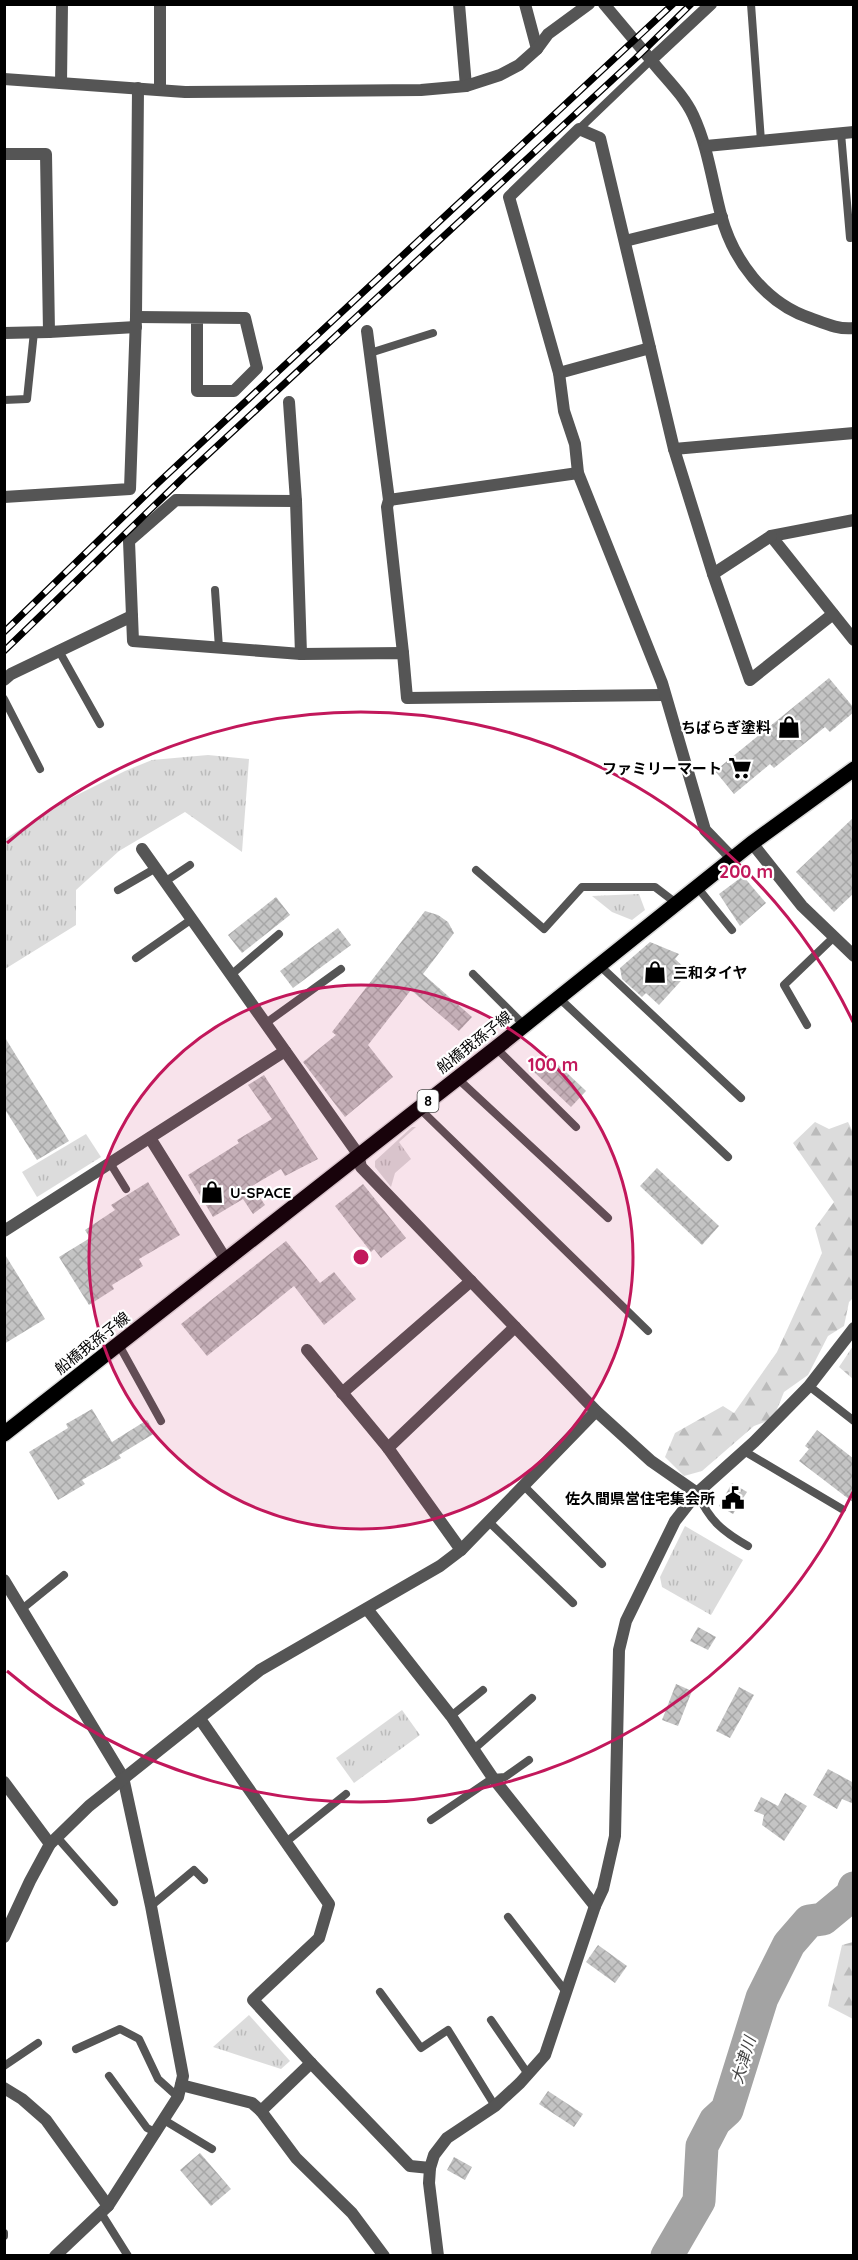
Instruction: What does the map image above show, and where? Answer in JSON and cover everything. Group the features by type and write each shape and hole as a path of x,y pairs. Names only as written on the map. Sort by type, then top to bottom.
{"main road":[{"name":"船橋我孫子線","path":"4,1434 496,1048 697,886 854,769"}],"street":[{"path":"61,83 62,4"},
{"path":"160,4 160,89"},
{"path":"459,4 466,86"},
{"path":"525,4 537,49"},
{"path":"4,79 185,92 409,90 466,86 500,75 519,65 537,49 548,34 589,4"},
{"path":"604,4 692,112 706,146 722,217 734,247 752,277 771,297 795,313 843,329 854,328"},
{"path":"651,60 711,4"},
{"path":"4,497 130,489 136,322 138,88"},
{"path":"733,859 705,830 649,646 578,473 575,444 564,411 559,373 509,197 579,129 600,138 674,449 713,574 750,680 833,614"},
{"path":"706,146 847,132"},
{"path":"4,154 46,154 49,332"},
{"path":"625,241 722,217"},
{"path":"4,333 49,332 197,318 245,318 257,368 234,391 197,391 197,318"},
{"path":"367,331 389,500 387,507 407,698 664,695"},
{"path":"559,373 650,348"},
{"path":"289,402 296,501 301,654"},
{"path":"674,449 854,433"},
{"path":"389,500 578,473"},
{"path":"296,501 176,500 129,540 133,641 301,654 403,653"},
{"path":"713,574 771,536 854,520"},
{"path":"771,536 854,640"},
{"path":"4,680 11,674 132,616"},
{"path":"752,843 802,906 854,956"},
{"path":"142,849 358,1155 361,1167 596,1411 651,1461 697,1493"},
{"path":"4,1231 285,1051"},
{"path":"150,1138 226,1260"},
{"path":"342,1393 471,1281"},
{"path":"388,1448 515,1327"},
{"path":"438,2256 429,2183 434,2155 447,2138 495,2106 544,2055 595,1906 603,1889 615,1836 619,1650 626,1621 642,1585 675,1521 697,1493 744,1451 808,1386 854,1328"},
{"path":"307,1350 388,1448 461,1550"},
{"path":"6,1929 53,1840 123,1777 260,1670 440,1566 461,1550 596,1411"},
{"path":"4,1580 123,1777 151,1906 183,2076 180,2091 157,2133 105,2210 55,2256"},
{"path":"367,1609 451,1716 493,1778 595,1906"},
{"path":"200,1719 329,1904 319,1938 253,2000 410,2166 430,2168"},
{"path":"4,1782 53,1840"},
{"path":"261,2111 311,2063"},
{"path":"4,2088 22,2099 46,2120 105,2210"},
{"path":"180,2091 252,2103 261,2111 296,2158 352,2213 384,2256"}],"lane":[{"path":"751,4 761,141"},
{"path":"579,129 651,60"},
{"path":"847,132 850,238"},
{"path":"4,400 27,399 34,332"},
{"path":"370,353 433,333"},
{"path":"215,590 219,648"},
{"path":"59,651 100,724"},
{"path":"4,699 40,769"},
{"path":"165,881 190,865"},
{"path":"118,890 156,868"},
{"path":"476,870 544,929 582,887 656,887 676,903"},
{"path":"697,886 732,930"},
{"path":"136,958 192,919"},
{"path":"232,974 279,934"},
{"path":"807,1024 784,985 834,937"},
{"path":"599,966 741,1098"},
{"path":"266,1023 341,969"},
{"path":"473,974 524,1025"},
{"path":"558,997 728,1157"},
{"path":"496,1048 576,1127"},
{"path":"457,1078 608,1218"},
{"path":"419,1108 648,1331"},
{"path":"110,1163 126,1189"},
{"path":"119,1345 161,1421"},
{"path":"808,1386 854,1421"},
{"path":"744,1451 842,1509"},
{"path":"524,1486 602,1564"},
{"path":"697,1493 702,1505 723,1531 748,1546"},
{"path":"489,1522 573,1603"},
{"path":"22,1608 64,1575"},
{"path":"451,1716 483,1690"},
{"path":"474,1749 532,1698"},
{"path":"431,1820 493,1778 505,1777 529,1760"},
{"path":"286,1842 346,1794"},
{"path":"53,1840 114,1902"},
{"path":"151,1906 194,1870 204,1880"},
{"path":"508,1917 566,1992"},
{"path":"380,1992 421,2048 448,2030 495,2106"},
{"path":"491,2020 528,2074"},
{"path":"76,2049 120,2029 139,2039 158,2079 180,2091"},
{"path":"4,2066 38,2043"},
{"path":"108,2076 147,2127 157,2133"},
{"path":"164,2120 212,2149"},
{"path":"105,2210 128,2256"}],"green space":[{"path":"208,755 249,759 242,852 185,812 119,851 76,890 76,925 5,969 5,839 59,804 125,771 152,760"},
{"path":"639,894 645,910 632,920 612,912 592,896"},
{"path":"815,1122 829,1129 848,1122 854,1134 854,1297 849,1302 844,1326 828,1336 808,1375 784,1392 773,1419 754,1426 702,1471 684,1476 665,1457 675,1433 723,1406 734,1413 777,1352 822,1253 815,1228 834,1202 793,1143"},
{"path":"412,1127 416,1127 399,1142 411,1159 395,1173 391,1187 375,1167 375,1161"},
{"path":"86,1134 101,1157 37,1197 22,1172"},
{"path":"853,1346 853,1379 839,1367"},
{"path":"685,1526 743,1560 711,1615 662,1587 660,1577"},
{"path":"402,1710 420,1735 354,1783 336,1758"},
{"path":"854,1942 853,2019 828,2006 842,1945"},
{"path":"249,2015 290,2061 281,2069 213,2047"}],"building":[{"path":"829,678 854,708 854,712 830,732 825,727 774,768 770,764 734,794 715,771"},
{"path":"854,817 854,893 834,912 796,872"},
{"path":"743,876 766,903 740,926 719,894"},
{"path":"276,897 290,915 242,953 228,935"},
{"path":"425,911 438,915 448,922 454,933 423,974 472,1017 459,1031 411,990 368,1045 393,1077 345,1117 303,1062 336,1035 332,1032"},
{"path":"338,928 351,945 293,988 280,971"},
{"path":"650,942 679,954 675,959 689,972 659,1005 646,993 642,997 622,979 620,968"},
{"path":"4,1036 69,1141 37,1160 4,1108"},
{"path":"548,1055 586,1091 571,1107 533,1071"},
{"path":"264,1075 318,1159 285,1176 281,1169 252,1186 265,1205 253,1214 243,1199 213,1217 188,1175 239,1143 237,1140 272,1119 248,1085"},
{"path":"657,1168 719,1226 702,1245 640,1186"},
{"path":"148,1182 180,1235 139,1259 143,1266 112,1285 114,1289 89,1305 59,1257 90,1238 85,1230 115,1210 111,1205"},
{"path":"363,1184 406,1238 381,1258 374,1249 371,1252 335,1206"},
{"path":"286,1241 320,1283 334,1272 356,1299 324,1325 294,1286 207,1356 181,1324"},
{"path":"4,1253 45,1319 4,1344"},
{"path":"92,1409 112,1442 147,1420 155,1433 119,1455 121,1458 82,1480 85,1484 58,1500 29,1452 68,1428 66,1424"},
{"path":"817,1430 854,1459 854,1503 799,1461 809,1449 805,1446"},
{"path":"732,1483 747,1492 733,1514 719,1506"},
{"path":"698,1627 716,1637 708,1650 690,1641"},
{"path":"676,1684 692,1691 678,1726 662,1720"},
{"path":"739,1687 754,1695 730,1738 716,1731"},
{"path":"828,1769 854,1783 854,1804 842,1799 837,1809 813,1795"},
{"path":"785,1793 807,1806 784,1841 762,1825 764,1815 754,1811 761,1797 778,1806"},
{"path":"598,1945 627,1966 615,1983 586,1962"},
{"path":"548,2091 583,2114 574,2127 539,2104"},
{"path":"200,2153 231,2189 211,2206 180,2170"},
{"path":"454,2157 472,2167 465,2180 447,2170"}],"waterway":[{"name":"大津川","path":"667,2256 699,2201 702,2146 715,2121 727,2110 762,1998 789,1944 809,1921 823,1919 852,1895 854,1888"}],"railway":[{"path":"4,632 158,483 673,4"},
{"path":"4,651 188,473 636,58 691,4"}],"place":[{"name":"ちばらぎ塗料","path":"789,727"},
{"name":"ファミリーマート","path":"740,768"},
{"name":"三和タイヤ","path":"655,972"},
{"name":"U-SPACE","path":"212,1192"},
{"name":"佐久間県営住宅集会所","path":"733,1498"}]}
